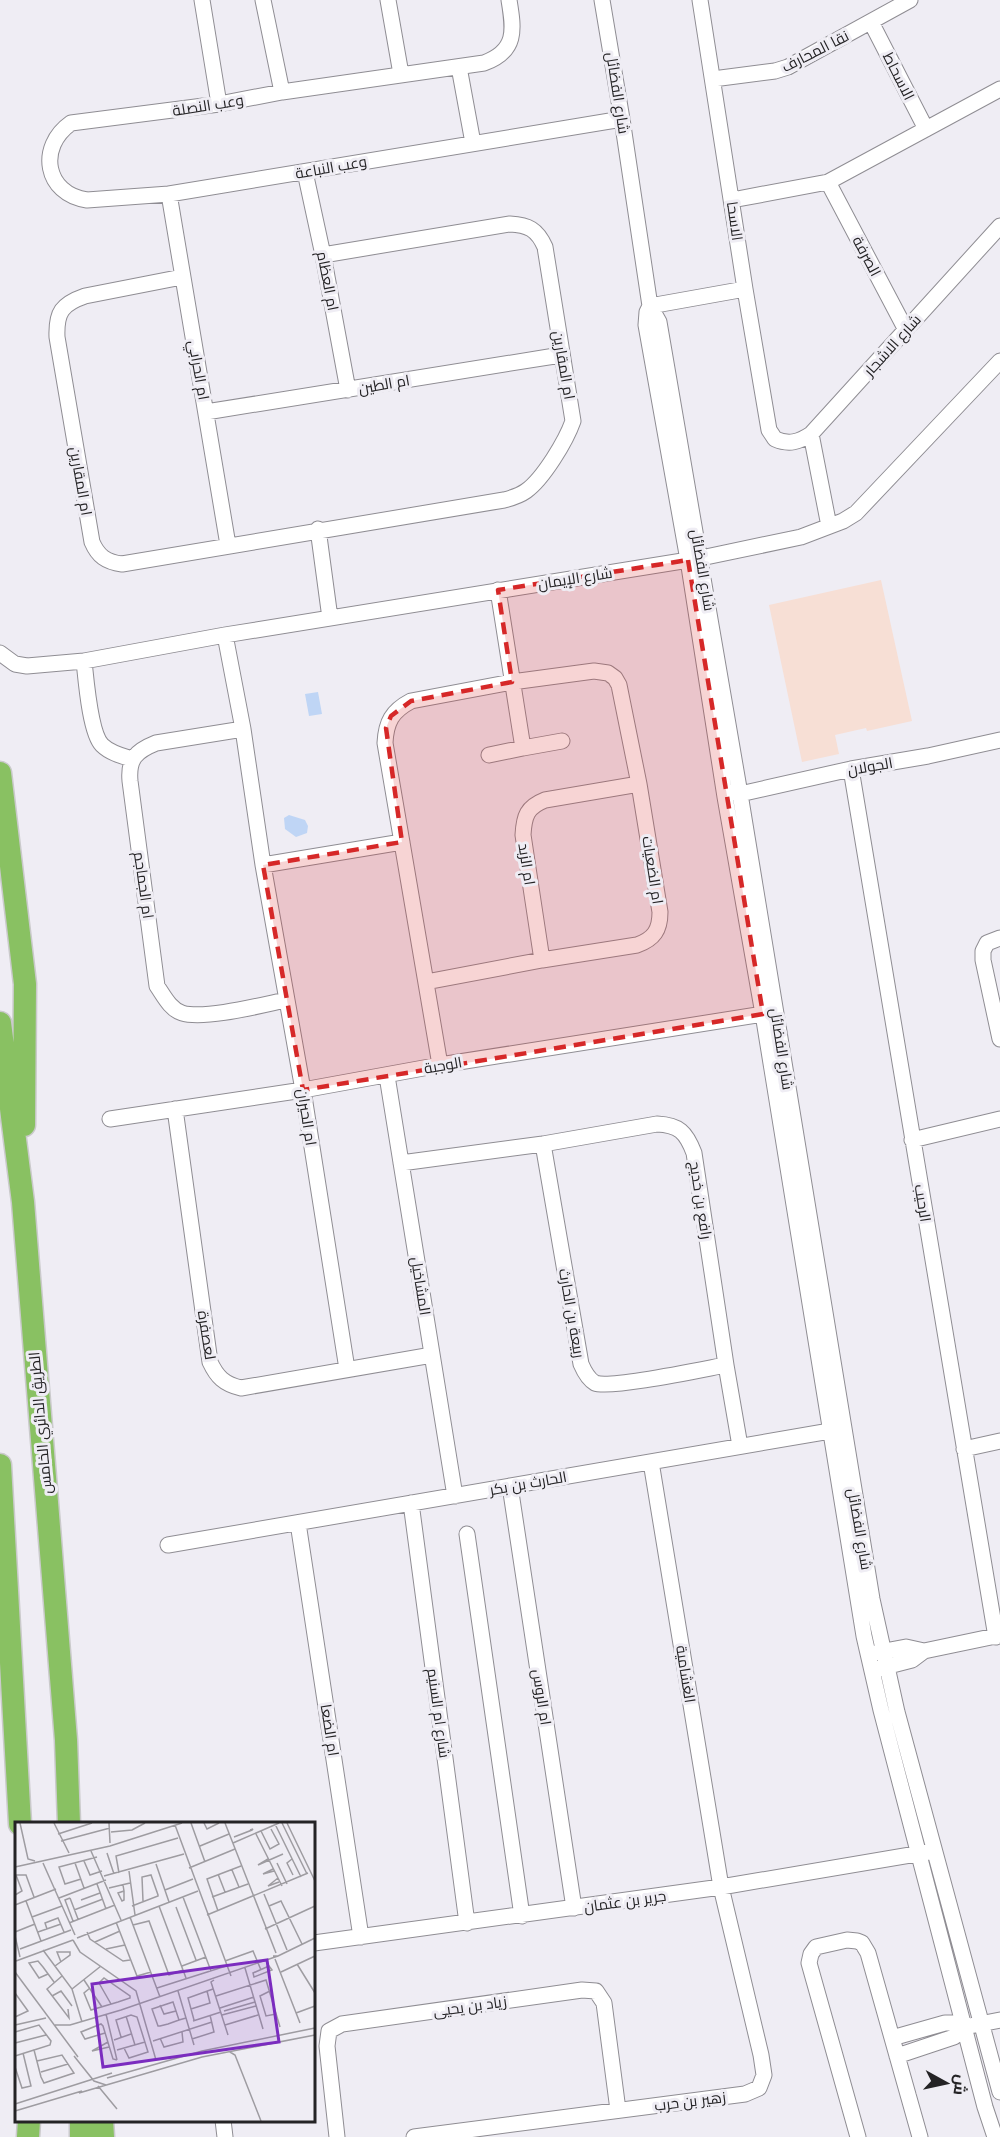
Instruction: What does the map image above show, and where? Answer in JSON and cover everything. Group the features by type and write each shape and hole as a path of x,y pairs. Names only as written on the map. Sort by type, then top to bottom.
{"highway":[{"path":"0,773 25,984 22,1202"},
{"name":"الطريق الدائري الخامس","path":"0,1023 22,1202 66,1740 69,1822"},
{"path":"0,1465 20,1822"},
{"path":"66,1740 74,1822"},
{"path":"28,2137 29,2122"},
{"path":"36,2122 38,2137"},
{"path":"102,2122 103,2137"}],"street":[{"path":"202,0 219,104"},
{"path":"263,0 282,92"},
{"path":"388,0 401,74"},
{"name":"وعب النصلة","path":"52,172 52,144 61,130 71,123 219,104 282,92 484,63 497,58 507,49 512,36 510,0"},
{"name":"شارع الفضائل","path":"602,0 650,306 659,322 694,559 714,638 740,794 769,1013 852,1483 875,1653 934,1850 1000,2092"},
{"name":"الاسحا","path":"700,0 769,430 775,439 791,443 801,441 811,434"},
{"name":"نقا المحارف","path":"713,79 788,68 910,0"},
{"name":"الاسحاط","path":"871,22 926,129"},
{"path":"459,67 473,143"},
{"path":"732,200 828,182 1000,89"},
{"name":"وعب النباعة","path":"52,172 60,189 75,198 87,200 169,194 622,119"},
{"name":"ام العظام","path":"305,171 348,390"},
{"name":"الصرفة","path":"828,182 906,330"},
{"name":"ام الحرابي","path":"169,194 228,545"},
{"name":"ام المقارين","path":"182,277 70,301 61,309 56,322 92,542 96,552 103,558 122,564 318,529 504,500 524,493 534,485 567,437 573,421 545,247 540,235 533,229 510,224 323,255"},
{"name":"شارع الاشجار","path":"811,434 1000,226"},
{"path":"745,289 650,306 645,318 672,474 682,483 692,539 716,738 769,1013 830,1431 875,1653 906,1647 924,1651 998,1636"},
{"name":"ام الطين","path":"206,412 561,355"},
{"name":"شارع الإيمان","path":"0,653 15,664 27,666 84,661 225,635 694,559 801,537 856,513 867,504 1000,361"},
{"path":"811,434 829,526"},
{"path":"318,529 330,618"},
{"path":"498,591 523,748"},
{"name":"ام الحيران","path":"225,635 243,729 263,865 303,1090 347,1369"},
{"path":"84,661 94,730 101,744 116,754 132,759 142,748 156,743 243,729"},
{"name":"ام الضعيات","path":"426,982 637,945 647,942 654,935 660,924 660,912 639,784 619,685 615,678 594,670 512,682 411,701 391,716 386,728 385,743 440,1065"},
{"path":"716,738 722,743 732,790 735,794 740,794"},
{"name":"الجولان","path":"740,794 851,769 928,756 1000,740"},
{"path":"489,754 562,741"},
{"name":"ام الجماجم","path":"132,759 129,770 130,781 157,986 168,1003 182,1013 201,1015 286,1000"},
{"name":"الرحيب","path":"851,769 964,1449 998,1636"},
{"name":"ام الزبد","path":"542,960 523,835 528,812 534,804 545,800 639,784"},
{"path":"263,865 402,842"},
{"path":"1000,923 999,939 987,943 983,951 1000,1039"},
{"name":"الوجبة","path":"110,1119 303,1090 440,1065 769,1013"},
{"name":"المشاخيل","path":"387,1076 455,1496"},
{"name":"لعصفرة","path":"175,1109 210,1362 215,1374 229,1385 241,1388 432,1354"},
{"path":"912,1140 1000,1119"},
{"name":"رافع بن خديج","path":"401,1163 543,1144 657,1124 679,1129 688,1138 693,1153 740,1446"},
{"name":"ربيعة بن الحارث","path":"543,1144 581,1364 587,1375 594,1382 614,1384 726,1365"},
{"path":"830,1431 838,1438 845,1470 852,1483"},
{"name":"الحارث بن بكر","path":"168,1545 830,1431"},
{"path":"964,1449 1000,1441"},
{"name":"الغشامية","path":"651,1462 721,1887"},
{"name":"ام الروس","path":"510,1486 574,1908"},
{"name":"شارع ام السنيم","path":"411,1503 467,1923"},
{"name":"ام الضعا","path":"298,1523 361,1937"},
{"path":"467,1534 522,1916"},
{"path":"924,1651 912,1660 879,1669 918,1853 964,2027 991,2113 995,2137"},
{"name":"جرير بن عثمان","path":"315,1944 721,1887 934,1850"},
{"name":"زهير بن حرب","path":"414,2137 745,2094 759,2088 764,2075 761,2055 721,1887"},
{"path":"858,2137 809,1958 816,1947 852,1939 862,1943 868,1953 920,2137"},
{"name":"زياد بن يحيى","path":"337,2137 327,2046 330,2031 342,2024 582,1990 596,1991 604,2003 618,2110"},
{"path":"892,2038 950,2023 964,2027 1000,2020"},
{"path":"897,2056 954,2037 964,2027"},
{"path":"223,2122 225,2137"}],"highlighted area":[{"path":"688,560 763,1014 303,1090 263,865 402,842 386,728 391,716 411,701 512,682 498,590"}],"shaded area":[{"path":"881,580 912,721 835,735 839,754 802,762 769,605"}],"water":[{"path":"318,692 322,714 309,716 305,694"},
{"path":"289,815 305,820 308,826 307,833 296,837 285,829 284,818"}]}
